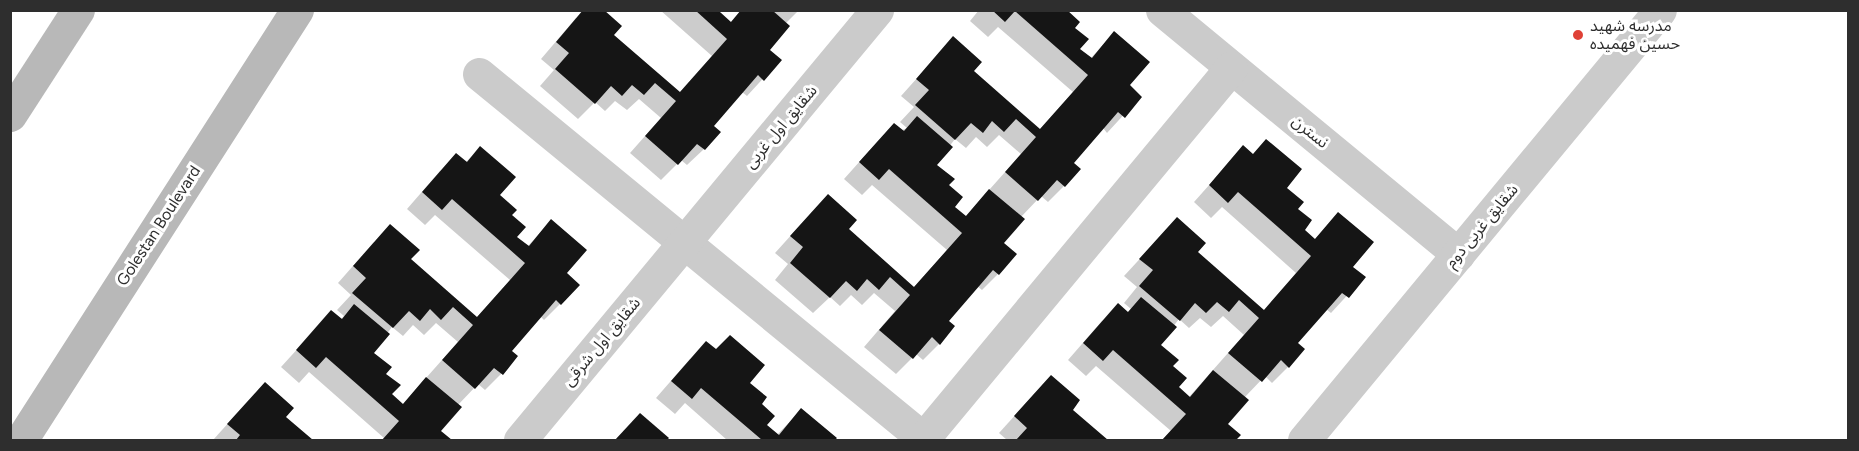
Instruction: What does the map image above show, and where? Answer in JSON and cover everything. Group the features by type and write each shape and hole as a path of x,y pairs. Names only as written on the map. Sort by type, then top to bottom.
{"main road":[{"path":"10,115 78,10"},
{"name":"Golestan Boulevard","path":"21,441 297,10"}],"street":[{"name":"شقایق اول غربی","path":"685,243 877,10"},
{"name":"نسترن","path":"1162,10 1458,254"},
{"name":"شقایق غربی دوم","path":"1304,440 1660,10"},
{"path":"479,74 924,440 1231,68"},
{"name":"شقایق اول شرقی","path":"520,441 685,243"}],"building":[{"path":"583,10 604,10 622,26 614,35 680,92 727,39 695,10 722,10 720,12 731,22 741,10 772,10 790,26 770,50 782,60 764,81 758,75 714,126 721,132 705,150 697,144 678,165 645,136 676,101 655,83 644,95 632,85 622,96 611,86 595,104 555,69 569,53 556,42"},
{"path":"992,10 1067,10 1080,22 1075,28 1089,39 1080,49 1092,58 1114,31 1150,62 1130,85 1142,97 1125,118 1118,112 1074,163 1081,169 1065,187 1057,180 1038,201 1005,172 1036,137 1016,119 1004,132 992,121 983,133 971,123 955,140 915,105 929,90 916,79 953,36 982,62 974,71 1040,129 1088,75 1015,11 1005,22"},
{"path":"917,116 953,147 937,165 955,179 949,185 963,197 955,207 966,216 989,189 1025,219 1004,243 1017,254 999,275 993,270 949,321 955,326 940,345 932,337 913,359 879,330 910,295 890,277 879,290 867,279 857,291 846,281 830,298 790,263 803,247 790,236 828,194 857,220 849,229 914,287 962,233 889,169 879,180 859,162 894,123 904,131"},
{"path":"1266,139 1302,169 1287,188 1304,202 1298,209 1312,220 1305,230 1315,239 1338,212 1374,242 1353,267 1366,277 1349,298 1342,293 1298,343 1305,349 1289,368 1281,360 1262,382 1228,353 1259,318 1239,300 1229,312 1217,302 1206,313 1195,303 1180,321 1139,286 1153,270 1139,259 1177,217 1206,243 1198,252 1264,310 1311,256 1238,192 1228,203 1209,185 1243,145 1253,154"},
{"path":"480,146 516,177 500,195 517,210 512,215 526,227 517,237 529,246 551,219 587,250 567,273 580,285 561,305 556,300 512,351 518,356 503,375 494,368 475,389 442,360 473,325 453,307 441,320 430,309 420,321 409,311 393,328 352,293 366,278 353,266 390,224 420,250 411,259 477,317 525,263 452,199 442,210 422,192 456,153 467,162"},
{"path":"1141,297 1177,327 1161,345 1179,360 1173,366 1187,378 1179,387 1190,397 1213,370 1249,400 1228,424 1241,435 1236,440 1162,440 1186,414 1113,350 1103,361 1083,343 1118,303 1128,312"},
{"path":"354,304 390,334 374,353 392,367 386,374 401,385 392,394 403,404 426,377 462,407 441,431 452,440 382,440 399,421 326,357 316,368 296,350 331,310 342,319"},
{"path":"730,335 765,365 750,383 767,397 762,404 775,416 767,425 779,435 801,408 837,438 835,440 762,440 701,388 692,399 671,381 706,341 716,349"},
{"path":"1051,375 1080,400 1073,410 1108,440 1016,440 1027,428 1014,416"},
{"path":"265,382 294,408 286,417 313,440 236,440 240,435 227,424"},
{"path":"640,413 669,438 667,440 615,440"}],"place":[{"name":"مدرسه شهید حسین فهمیده","path":"1578,35"}]}
